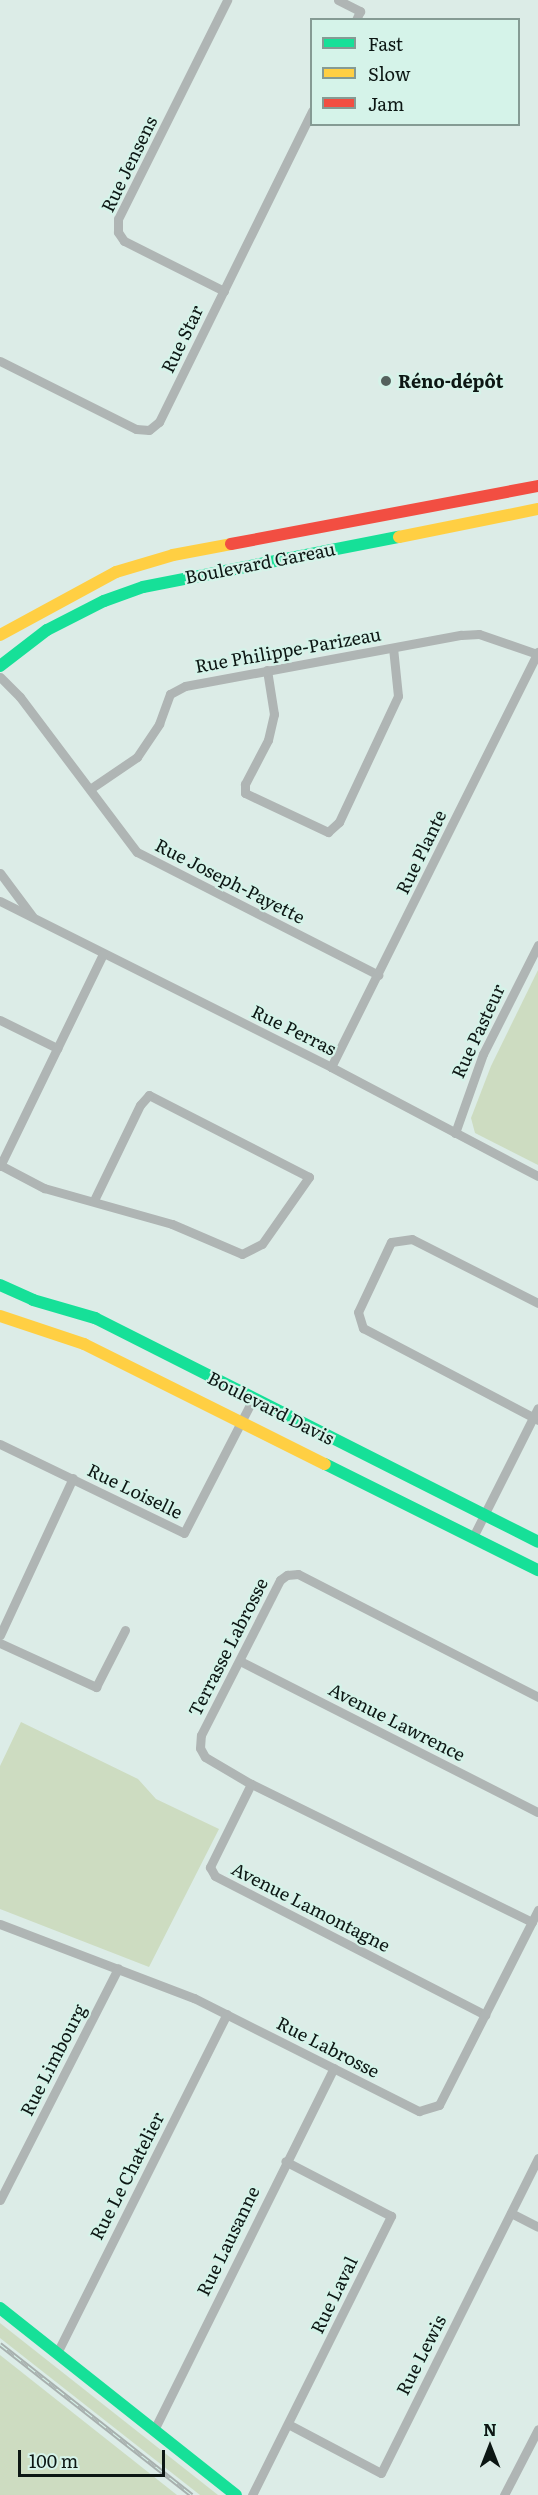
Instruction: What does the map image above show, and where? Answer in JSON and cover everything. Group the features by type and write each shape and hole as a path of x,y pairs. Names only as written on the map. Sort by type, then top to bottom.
{"street":[{"name":"Rue Jensens","path":"224,291 124,241 118,232 118,219 227,0"},
{"path":"338,0 360,11 357,18"},
{"name":"Rue Star","path":"0,361 136,429 149,430 159,422 310,115"},
{"name":"Boulevard Gareau","path":"0,635 116,572 173,555 538,486"},
{"name":"Boulevard Gareau","path":"0,666 47,630 104,601 143,587 538,509"},
{"name":"Rue Philippe-Parizeau","path":"90,789 137,756 159,724 170,694 185,686 479,634 538,653"},
{"path":"267,670 274,714 268,740 245,784 245,792 328,832 339,822 398,696 393,648"},
{"name":"Rue Plante","path":"332,1067 538,653"},
{"name":"Rue Joseph-Payette","path":"0,677 20,697 137,852 378,975"},
{"name":"Rue Perras","path":"0,873 34,918"},
{"name":"Rue Perras","path":"0,901 332,1067 538,1176"},
{"name":"Rue Pasteur","path":"455,1133 483,1054 538,945"},
{"path":"94,1200 140,1105 149,1095 309,1177 262,1244 242,1254 172,1224 94,1200 44,1188 0,1166 103,954"},
{"path":"0,1020 57,1048"},
{"path":"536,1419 363,1328 358,1312 391,1242 412,1239 538,1303"},
{"name":"Boulevard Davis","path":"0,1285 33,1300 95,1318 538,1542"},
{"name":"Boulevard Davis","path":"0,1316 84,1344 538,1570"},
{"name":"Rue Loiselle","path":"0,1444 184,1533 253,1399"},
{"path":"473,1537 536,1419 538,1408"},
{"path":"0,1635 72,1478"},
{"name":"Terrasse Labrosse","path":"532,1922 250,1784 205,1757 200,1748 201,1735 280,1580 298,1574 538,1697"},
{"path":"0,1643 96,1687 125,1630"},
{"name":"Avenue Lawrence","path":"240,1661 538,1812"},
{"name":"Avenue Lamontagne","path":"250,1784 210,1867 214,1876 485,2015"},
{"name":"Rue Labrosse","path":"0,1924 118,1968 227,2014 419,2111 439,2105 538,1910"},
{"name":"Rue Limbourg","path":"0,2200 118,1968"},
{"name":"Rue Le Chatelier","path":"57,2353 227,2014"},
{"name":"Rue Lausanne","path":"154,2430 285,2161 334,2068"},
{"name":"Rue Lewis","path":"288,2424 381,2473 538,2158"},
{"name":"Rue Laval","path":"252,2495 391,2216 285,2161"},
{"path":"511,2213 538,2227"},
{"path":"0,2308 236,2495"},
{"path":"504,2495 538,2429"}],"green space":[{"path":"538,970 538,1165 475,1133 471,1118 491,1066"},
{"path":"21,1722 138,1779 156,1799 219,1829 149,1967 0,1909 0,1766"},
{"path":"0,2323 218,2495 200,2495 0,2338"},
{"path":"0,2355 177,2495 0,2495"}],"railway":[{"path":"0,2344 192,2495"}],"traffic: fast":[{"path":"0,666 47,630 104,601 143,587 399,537"},
{"path":"0,1285 33,1300 95,1318 538,1542"},
{"path":"325,1464 538,1570"},
{"path":"0,2308 236,2495"}],"traffic: slow":[{"path":"399,537 538,509"},
{"path":"0,635 116,572 173,555 231,544"},
{"path":"0,1316 84,1344 325,1464"}],"traffic: jam":[{"path":"231,544 538,486"}],"place":[{"name":"Réno-dépôt","path":"386,381"}]}
